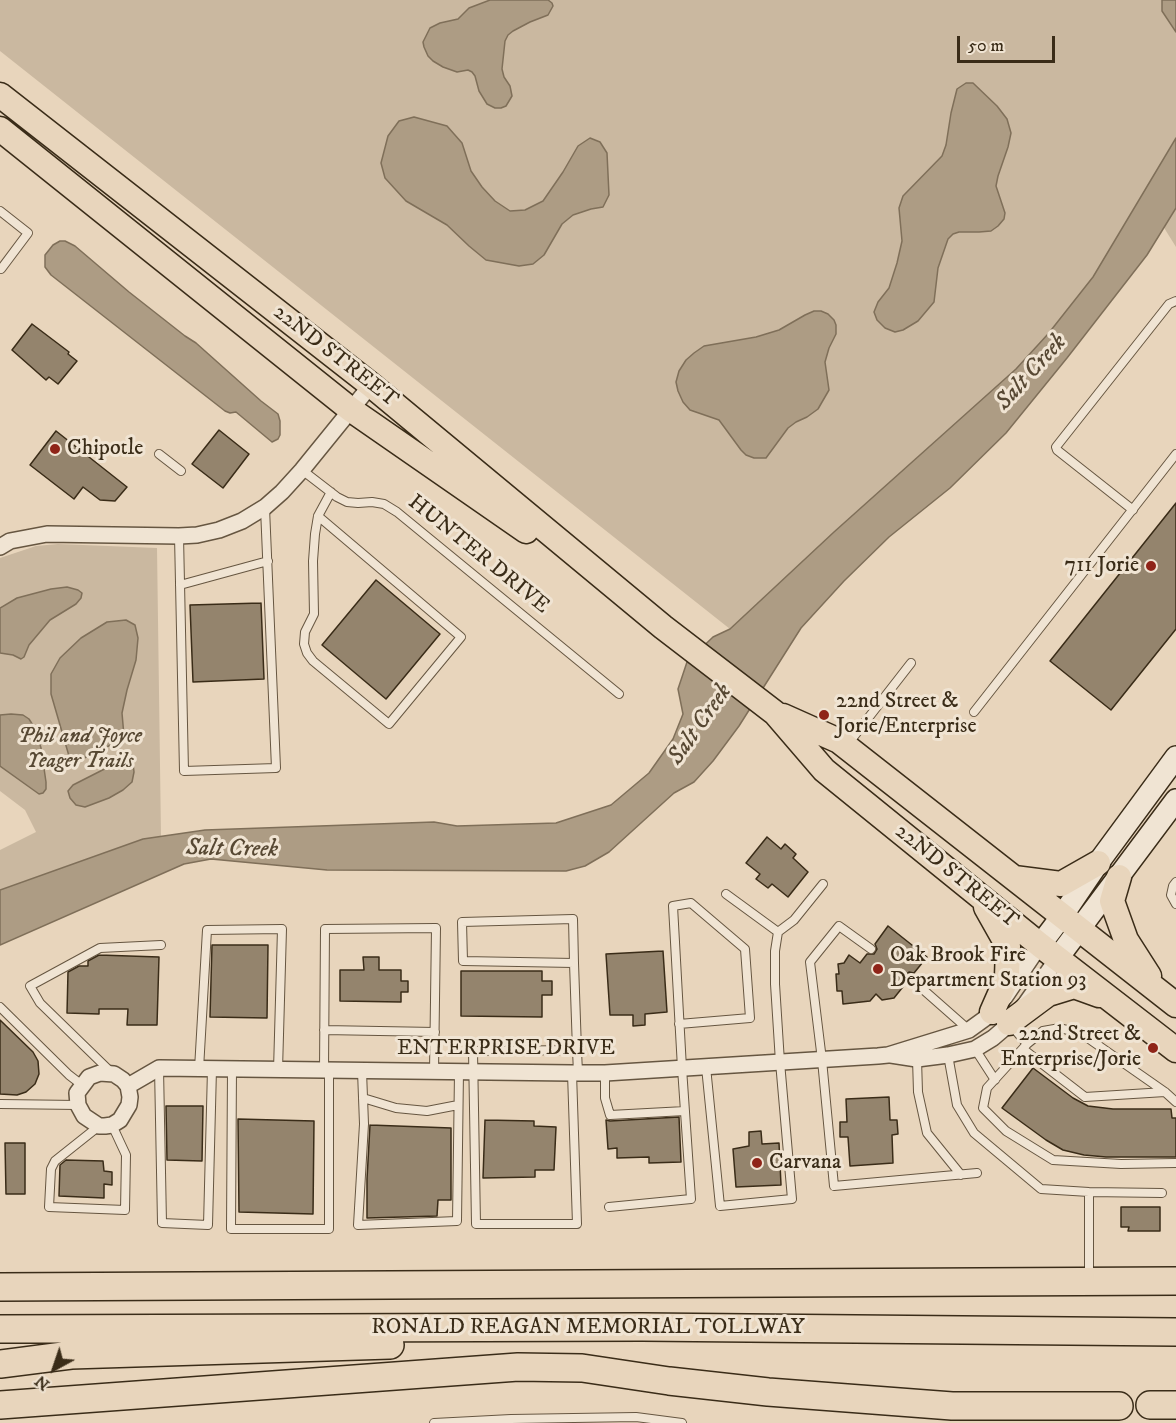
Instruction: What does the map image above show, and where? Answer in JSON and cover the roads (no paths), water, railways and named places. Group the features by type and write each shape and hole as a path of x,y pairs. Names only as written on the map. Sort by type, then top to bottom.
{"highway":[{"name":"RONALD REAGAN MEMORIAL TOLLWAY","path":"0,1287 1176,1281"},
{"name":"RONALD REAGAN MEMORIAL TOLLWAY","path":"0,1329 567,1326 1176,1332"},
{"path":"0,1364 71,1355 516,1341 567,1326"},
{"name":"RONALD REAGAN MEMORIAL TOLLWAY","path":"0,1405 518,1367 582,1368 768,1392 952,1406 1119,1406"},
{"path":"0,1376 227,1368 518,1367"}],"main road":[{"name":"22ND STREET","path":"0,95 371,385 663,627 775,713 824,770 1049,952 1176,1050"},
{"name":"22ND STREET","path":"0,129 350,409 663,627"},
{"name":"22ND STREET","path":"775,713 839,741 1167,998"},
{"path":"1071,922 1098,863 1176,757"},
{"path":"1049,952 1071,922 1119,877 1176,800"},
{"path":"1014,878 1061,884 1098,863"},
{"path":"1119,877 1112,901 1126,940 1167,998"},
{"path":"981,897 1008,946 1007,978 1000,1018"},
{"path":"1000,1018 1048,994 1074,986 1110,999"}],"street":[{"path":"0,547 10,541 47,534 197,535 242,521 265,507 282,492 371,385"},
{"name":"ENTERPRISE DRIVE","path":"159,1068 575,1073 888,1055 917,1059 948,1055 975,1049 993,1038 1005,997 1049,952"},
{"name":"ENTERPRISE DRIVE","path":"888,1055 969,1030 987,1017 1000,1018 1026,1003 1049,952"},
{"path":"129,1086 159,1068"},
{"path":"100,1073 114,1074 129,1086 129,1105 120,1120 105,1125 84,1116 78,1105 77,1093 88,1077 100,1073"}],"lane":[{"path":"0,211 28,233 1,269"},
{"path":"1132,510 1056,447 1169,304 1176,301"},
{"path":"159,454 181,471"},
{"path":"974,712 1176,454"},
{"name":"HUNTER DRIVE","path":"302,470 347,502 384,504 397,512 620,694"},
{"path":"318,516 461,637 389,724 313,661 304,644 304,632 314,614 313,561 318,516 331,492"},
{"path":"179,536 184,771 276,768 265,507"},
{"path":"180,585 267,561"},
{"path":"846,747 911,663"},
{"path":"1176,882 1171,895 1176,904"},
{"path":"706,1066 720,1206 792,1199 780,1062 774,951 778,932 794,920 823,884"},
{"path":"726,894 778,932"},
{"path":"609,1206 692,1199 681,1068 673,906 691,903 745,949 750,1018 679,1024"},
{"path":"466,1072 476,1224 577,1224 575,1073 577,1050 573,919 462,922 463,961 574,963"},
{"path":"871,949 838,926 810,962 834,1186 977,1173"},
{"path":"232,1069 231,1229 328,1229 327,1070 324,1030 325,929 436,928 434,1072"},
{"path":"159,1068 162,1223 208,1224 207,930 282,929 278,1070"},
{"path":"114,1074 40,1003 30,986 100,948 160,945"},
{"path":"910,978 969,1030"},
{"path":"0,1007 69,1076 82,1085"},
{"path":"1000,1018 1025,1046 1085,1097 1165,1092"},
{"path":"1176,1102 1082,1034 1060,1028 1043,1031 1025,1046 987,1088 983,1108 1006,1131 1053,1160 1121,1164 1176,1163"},
{"path":"324,1030 435,1032"},
{"path":"975,1049 995,1080"},
{"path":"362,1071 364,1124 358,1225 457,1221 458,1105 473,1051 577,1050"},
{"path":"948,1055 957,1105 974,1133 1041,1189 1162,1193"},
{"path":"917,1059 918,1092 927,1133 961,1175"},
{"path":"605,1072 605,1098 610,1115 685,1111"},
{"path":"363,1098 396,1108 427,1111 458,1105"},
{"path":"0,1104 78,1105"},
{"path":"105,1125 126,1155 124,1210 49,1208 51,1169 55,1161 105,1125"},
{"path":"1089,1192 1089,1281"},
{"path":"434,1423 636,1417 681,1423"}],"water":[{"path":"490,0 548,0 553,6 548,15 508,35 505,41 502,69 512,96 506,106 501,108 487,104 472,72 468,70 457,72 433,61 428,56 423,42 430,28 458,19 469,8"},
{"path":"1162,0 1176,0 1176,32 1162,11"},
{"path":"966,83 973,83 997,106 1007,119 1011,133 996,186 1005,213 1004,219 991,231 959,232 948,239 938,268 934,302 918,321 895,332 885,328 877,320 874,312 878,302 889,288 897,263 902,241 899,208 903,196 942,156 957,89"},
{"path":"414,117 447,126 462,143 471,171 482,187 495,201 510,211 525,210 543,201 578,146 590,138 600,142 607,153 609,195 603,207 573,215 562,224 544,255 533,264 519,266 486,260 447,225 406,201 385,178 381,163 388,136 399,121"},
{"name":"Salt Creek","path":"1176,138 1176,208 1147,255 1067,358 1006,433 950,488 889,537 801,628 739,726 694,782 674,793 609,852 585,866 566,871 327,870 211,859 184,864 0,945 0,890 143,839 205,830 434,822 457,826 556,823 611,805 649,773 673,739 683,714 678,689 687,662 713,637 730,629 834,532 1016,369 1048,334 1093,277"},
{"path":"60,241 75,246 129,292 196,343 278,414 280,435 278,439 272,442 236,412 225,411 51,275 45,267 45,255 53,245"},
{"path":"814,311 828,314 836,325 836,334 825,362 829,390 818,409 788,428 766,458 746,455 719,420 690,410 683,402 676,382 679,371 686,360 704,346 756,337 779,330"},
{"path":"67,587 82,593 81,598 76,604 50,620 29,645 24,657 21,659 0,653 0,608 17,598"},
{"path":"126,620 135,625 138,638 136,660 122,713 124,736 119,741 76,762 69,756 51,694 51,674 60,658 81,638 107,622"},
{"path":"0,715 23,715 29,719 36,730 46,782 46,789 43,793 39,794 0,766"},
{"path":"132,755 134,772 132,782 123,790 85,807 76,805 70,798 68,791 73,785"}],"place":[{"name":"Chipotle","path":"55,449"},
{"name":"711 Jorie","path":"1151,566"},
{"name":"22nd Street & Jorie/Enterprise","path":"824,715"},
{"name":"Oak Brook Fire Department Station 93","path":"878,969"},
{"name":"22nd Street & Enterprise/Jorie","path":"1153,1048"},
{"name":"Carvana","path":"757,1163"}],"park label":[{"name":"Phil and Joyce Yeager Trails","path":"80,750"}]}
